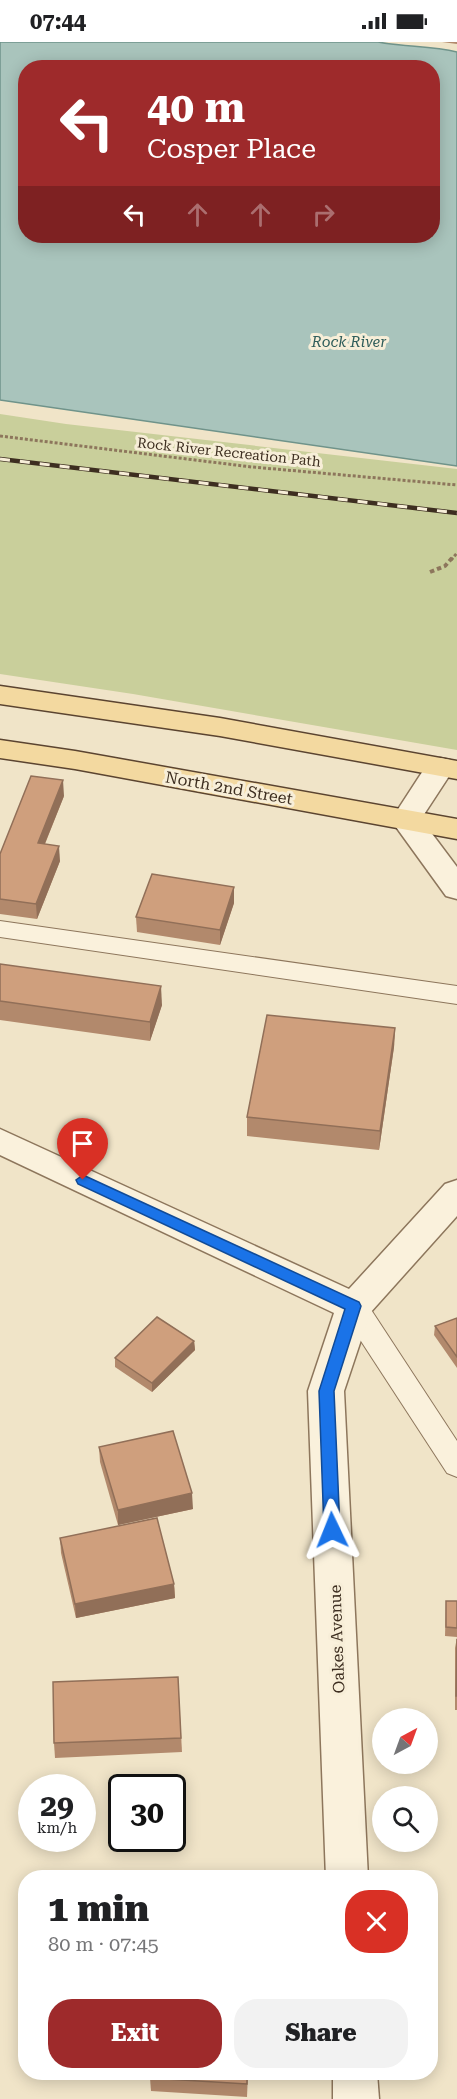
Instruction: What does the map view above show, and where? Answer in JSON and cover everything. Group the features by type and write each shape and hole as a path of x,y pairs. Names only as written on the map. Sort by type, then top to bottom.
{"main road":[{"path":"0,695 220,727 449,768"},
{"name":"North 2nd Street","path":"0,749 75,760 457,829"}],"street":[{"path":"449,768 406,820 457,889"},
{"path":"0,1141 354,1306"},
{"name":"Oakes Avenue","path":"347,1870 326,1391 354,1306 457,1193"},
{"path":"355,2080 356,2099"}],"lane":[{"path":"0,929 457,995"},
{"path":"354,1306 457,1465"}],"path":[{"name":"Rock River Recreation Path","path":"0,436 252,467 457,485"},
{"path":"430,572 445,566 457,553"}],"green space":[{"path":"0,414 66,424 457,469 457,750 133,694 0,674"}],"water":[{"name":"Rock River","path":"0,42 378,42 457,52 457,466 0,400"}],"building":[{"path":"31,776 63,780 38,843 59,846 36,904 0,899 0,854"},
{"path":"152,874 234,887 220,930 136,917"},
{"path":"0,964 161,986 150,1022 0,1001"},
{"path":"267,1015 395,1028 380,1131 247,1117"},
{"path":"157,1317 194,1341 152,1383 115,1358"},
{"path":"457,1318 457,1357 435,1326"},
{"path":"173,1431 192,1493 118,1510 99,1447"},
{"path":"157,1518 174,1584 75,1604 60,1538"},
{"path":"446,1601 457,1601 457,1628 446,1627"},
{"path":"457,1639 457,1696 456,1696"},
{"path":"178,1677 181,1738 54,1743 53,1682"},
{"path":"182,2080 247,2080 247,2084"}],"railway":[{"path":"0,459 457,513"}],"route":[{"path":"83,1180 354,1306 326,1391 332,1530"}]}
